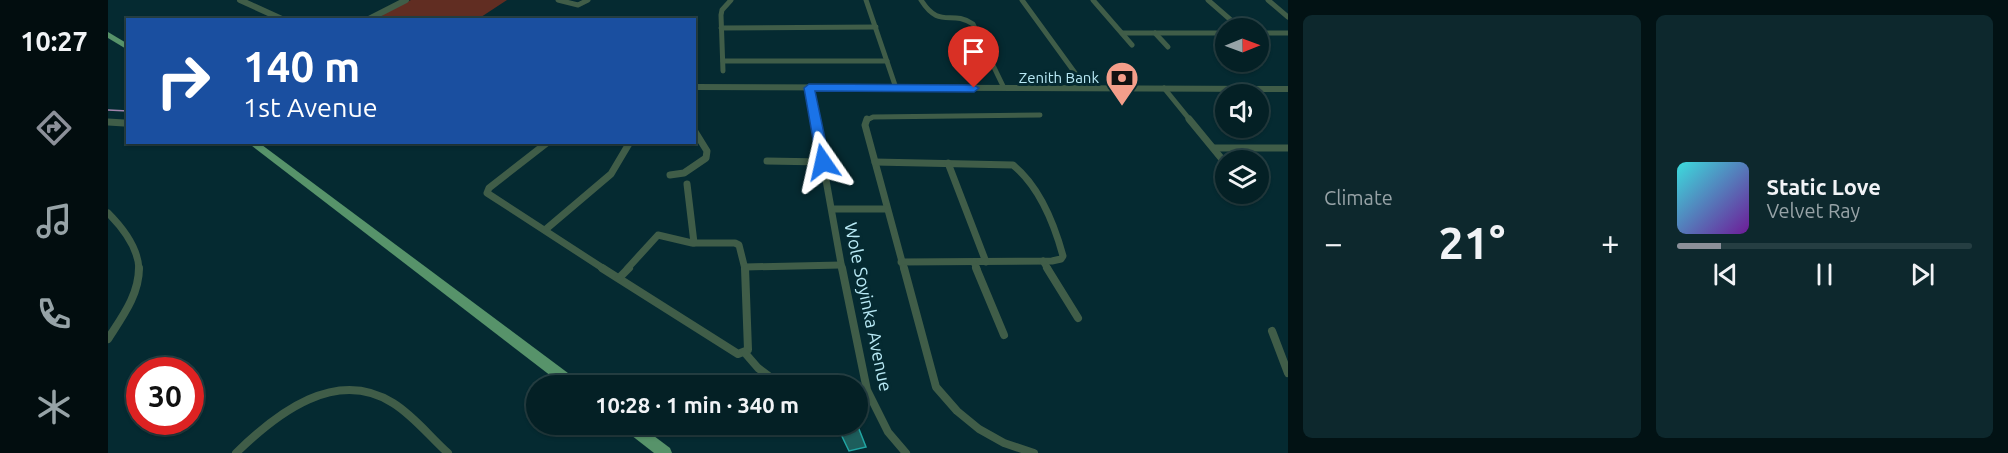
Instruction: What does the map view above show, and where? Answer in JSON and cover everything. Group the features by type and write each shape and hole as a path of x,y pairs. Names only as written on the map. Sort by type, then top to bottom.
{"main road":[{"path":"108,34 126,47"},
{"path":"254,144 560,375"},
{"path":"641,435 665,453"}],"street":[{"path":"240,0 280,18"},
{"path":"371,18 406,0"},
{"path":"558,0 578,4 588,0"},
{"path":"723,71 722,10 731,0"},
{"path":"866,0 896,88"},
{"path":"921,0 927,12 937,18 963,20 974,26 1004,88"},
{"path":"1022,0 1086,88"},
{"path":"1093,0 1132,45"},
{"path":"1208,0 1229,18"},
{"path":"1268,0 1288,17"},
{"path":"721,28 876,27"},
{"path":"1122,33 1215,33"},
{"path":"1155,33 1168,47"},
{"path":"1269,33 1288,33"},
{"path":"723,61 887,61"},
{"path":"696,87 1288,88"},
{"name":"Wole Soyinka Avenue","path":"809,88 867,390 888,432 906,453"},
{"path":"1164,88 1214,148 1288,148"},
{"path":"1034,453 1017,449 985,435 958,414 936,387 864,125 867,119 873,117 1040,115"},
{"path":"108,122 123,123"},
{"path":"670,175 684,172 706,159 707,151 696,133"},
{"path":"545,144 489,188 487,192 738,354 745,353"},
{"path":"545,230 611,174 629,144"},
{"path":"766,161 770,163 823,162"},
{"path":"875,162 1005,164 1019,168 1027,176 1043,206 1063,256 1061,259 1042,261 901,262"},
{"path":"948,163 986,262"},
{"path":"687,184 694,243"},
{"path":"832,209 887,209"},
{"path":"108,213 133,244 140,267 136,292 108,339"},
{"path":"619,278 658,235 694,243 735,243 741,249 745,267 749,345 745,353"},
{"path":"1042,261 1078,318"},
{"path":"974,262 1004,335"},
{"path":"745,267 841,264"},
{"path":"1272,331 1288,372"},
{"path":"745,353 767,375"},
{"path":"236,453 266,423 288,408 332,391 350,390 364,391 394,403 448,453"}],"shaded area":[{"path":"411,0 507,0 480,18 382,18 380,15"}],"building":[{"path":"841,435 861,435 866,447 849,451"}],"waterway":[{"path":"108,110 126,111"}],"place":[{"name":"Zenith Bank","path":"1122,107"}],"route":[{"path":"823,162 809,88 974,88"}]}
